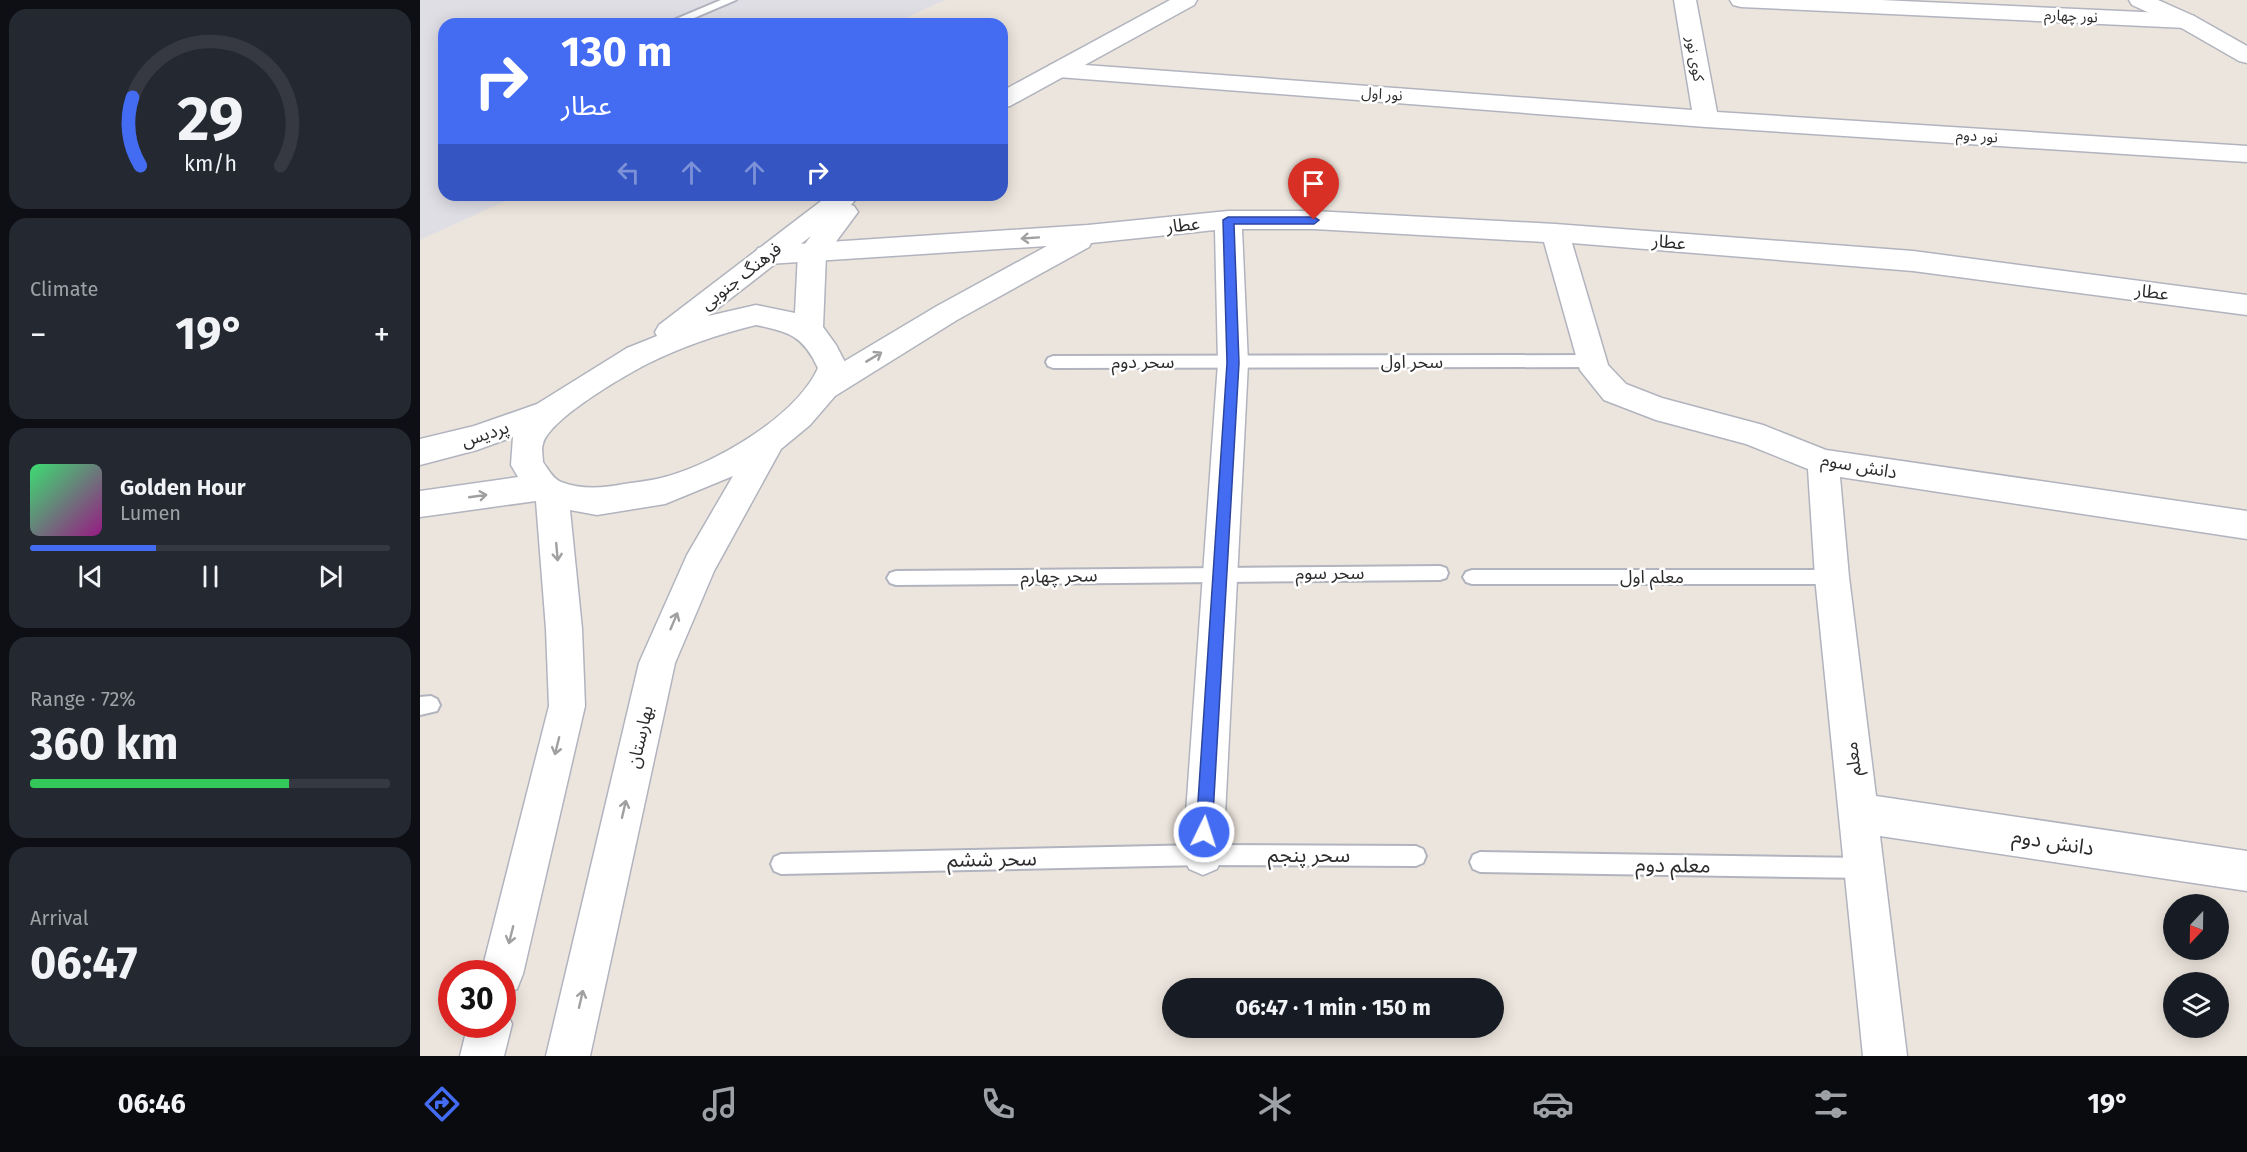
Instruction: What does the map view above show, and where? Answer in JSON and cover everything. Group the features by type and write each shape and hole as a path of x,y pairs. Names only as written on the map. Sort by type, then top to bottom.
{"street":[{"path":"1008,98 1186,0"},
{"name":"کوی نور","path":"1685,0 1706,119"},
{"name":"نور چهارم","path":"1742,0 2186,21"},
{"path":"2140,0 2186,21 2247,56"},
{"name":"نور اول","path":"1058,69 1706,119"},
{"name":"نور دوم","path":"1706,119 2247,154"},
{"name":"فرهنگ جنوبی","path":"637,356 838,201"},
{"name":"فرهنگ جنوبی","path":"808,330 813,252 853,201"},
{"path":"1203,855 1233,363 1228,220"},
{"name":"عطار","path":"768,255 1088,234 1228,220 1314,220 1555,233 1913,261 2247,305"},
{"name":"دانش سوم","path":"1555,233 1594,370 1615,392 1656,408 1752,434 1823,462 2247,525"},
{"path":"420,504 548,491 597,502 665,491 717,470 771,440 799,417 824,388 947,313 1088,234"},
{"path":"505,960 567,706 564,629 548,491 527,465 527,441 548,412 637,356 715,325 756,315 801,324 822,343 832,368 824,388"},
{"name":"پردیس","path":"420,452 477,438 548,412"},
{"name":"بهارستان","path":"568,1056 657,663 699,565 771,440"},
{"name":"معلم","path":"1823,462 1832,577 1885,1056"},
{"name":"دانش دوم","path":"1859,813 2247,871"},
{"path":"482,1056 486,1038"}],"lane":[{"path":"685,18 731,0"},
{"name":"سحر اول","path":"1233,363 1592,361"},
{"name":"سحر دوم","path":"1053,362 1233,363"},
{"name":"سحر سوم","path":"1221,574 1440,573"},
{"name":"سحر چهارم","path":"896,578 1221,574"},
{"name":"معلم اول","path":"1472,577 1832,577"},
{"name":"سحر پنجم","path":"1203,855 1416,856"},
{"name":"سحر ششم","path":"782,864 1203,855"},
{"name":"معلم دوم","path":"1480,862 1866,868"}],"shaded area":[{"path":"420,0 945,0 905,18 438,18 438,201 505,201 420,240"}],"route":[{"path":"1204,832 1233,363 1228,220 1314,220"}]}
